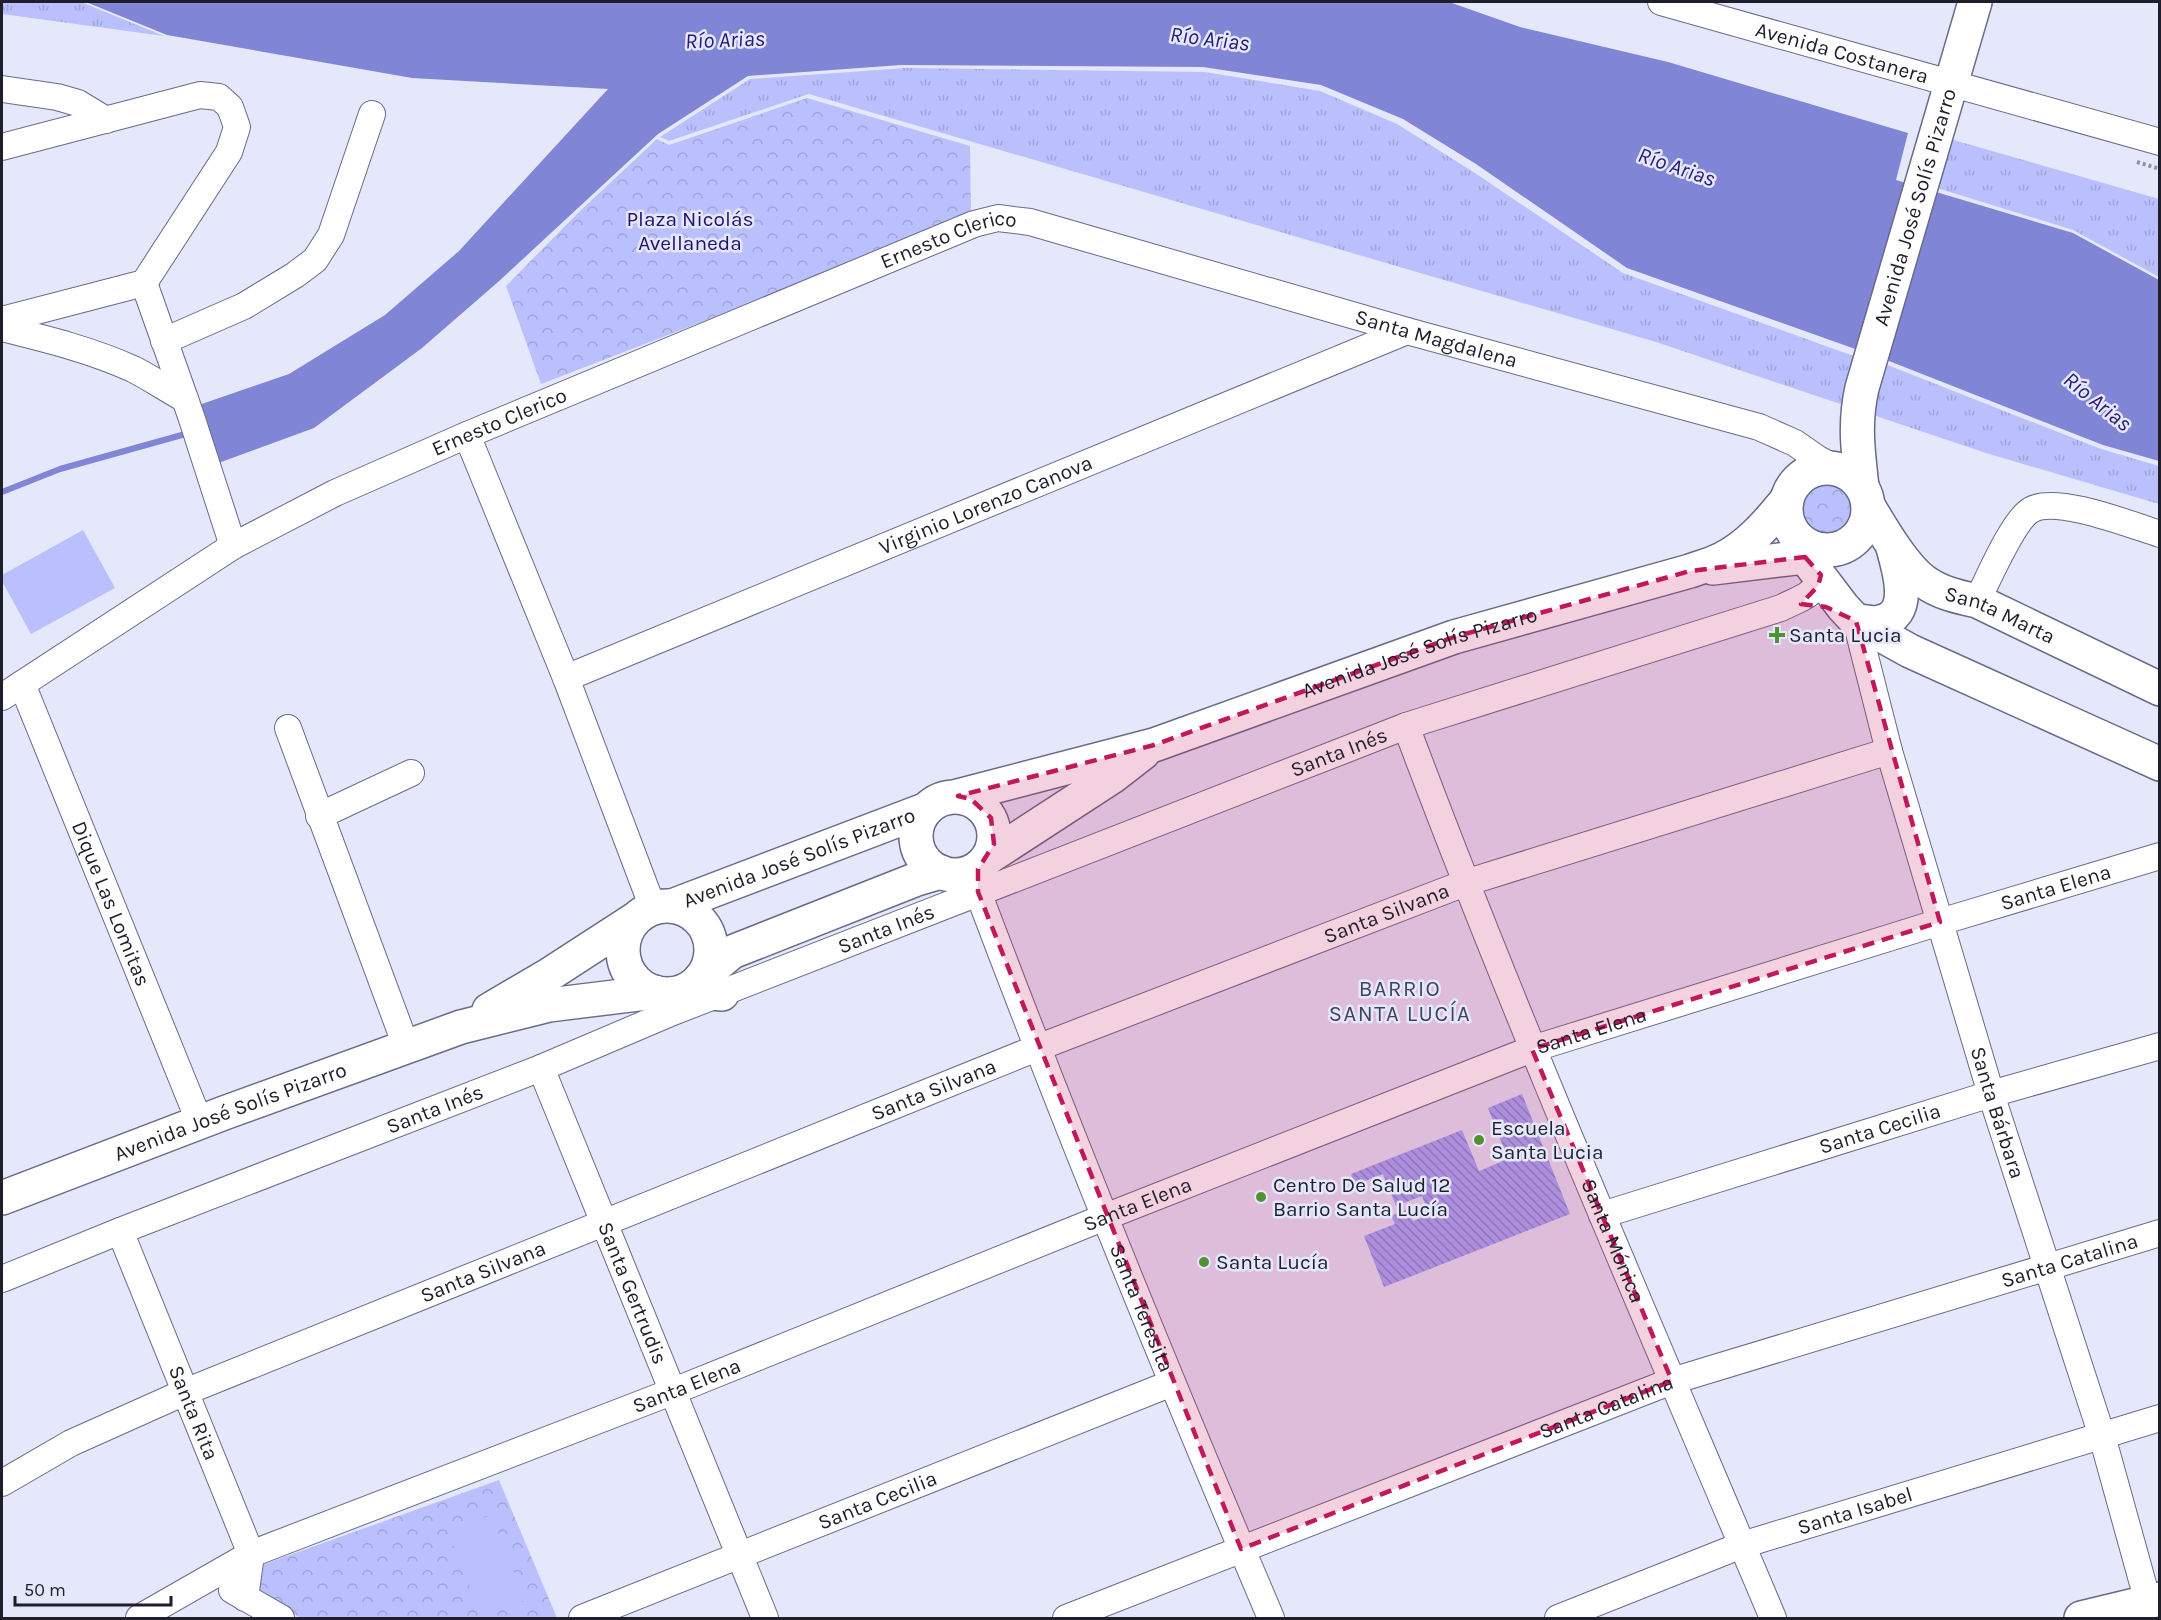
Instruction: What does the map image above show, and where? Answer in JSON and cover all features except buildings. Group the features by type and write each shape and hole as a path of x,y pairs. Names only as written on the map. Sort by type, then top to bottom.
{"main road":[{"name":"Avenida José Solís Pizarro","path":"1838,479 1836,445 1859,400 1975,2"},
{"name":"Avenida José Solís Pizarro","path":"1838,479 1857,448 1859,400"},
{"path":"1812,555 1842,548 1856,539 1866,524 1838,479 1791,487 1785,502 1786,522 1812,555 1843,607 1856,621 1910,651 2160,764"},
{"name":"Santa Marta","path":"1838,479 1892,546 1924,581 2160,689"},
{"name":"Avenida José Solís Pizarro","path":"967,873 930,866 921,856 917,845 916,832 919,820 935,802 946,797 958,796 1154,745 1454,637 1690,571 1723,558 1748,541 1767,524 1785,502"},
{"path":"1856,621 1879,622 1895,613 1901,598 1901,579 1892,546"},
{"name":"Avenida José Solís Pizarro","path":"1690,571 1812,555"},
{"path":"1910,651 1908,625 1915,611 1931,600 1963,597"},
{"name":"Avenida José Solís Pizarro","path":"2,1198 461,1027 549,1005 685,993 732,952 917,879 967,873 1112,777 1154,745"},
{"path":"958,796 983,807 991,818 995,831 994,844 967,873"},
{"name":"Avenida José Solís Pizarro","path":"461,1027 654,911 927,809"},
{"name":"Avenida José Solís Pizarro","path":"654,911 685,910 697,917 706,928 711,941 710,961 685,993"},
{"path":"654,911 627,932 623,946 624,961 631,975 642,986 685,993"},
{"path":"2081,1618 2154,1601"}],"street":[{"name":"Avenida Costanera","path":"1661,2 2160,142"},
{"path":"2,90 57,97 78,103 106,120"},
{"path":"2,147 200,95 219,97 230,107 237,127 229,152 144,283 2,320"},
{"path":"164,341 244,306 315,260 331,235 372,114"},
{"name":"Ernesto Clerico","path":"12,690 233,546 334,493 467,435 974,224 998,218 1030,222"},
{"name":"Santa Magdalena","path":"1030,222 1407,332 1759,427 1795,443 1838,479"},
{"path":"144,283 233,546"},
{"path":"2,328 65,344 135,370 188,408"},
{"name":"Virginio Lorenzo Canova","path":"566,678 1407,332"},
{"path":"467,435 566,678 654,911"},
{"path":"1963,597 2016,525 2030,510 2048,505 2069,506 2160,534"},
{"name":"Santa Inés","path":"967,873 1406,726 1781,608 1812,593 1818,586 1812,555"},
{"name":"Santa Inés","path":"1781,608 1806,605 1826,608 1856,621"},
{"name":"Santa Bárbara","path":"1856,621 1889,751 1991,1094 2154,1601"},
{"name":"Dique Las Lomitas","path":"12,690 200,1123"},
{"name":"Santa Mónica","path":"1406,726 1465,883 1533,1049 1773,1618"},
{"path":"288,728 406,1046"},
{"name":"Santa Silvana","path":"2,1483 71,1443 185,1392 1037,1048 1465,883 1889,751"},
{"path":"319,816 411,773"},
{"name":"Santa Elena","path":"140,1618 251,1554 674,1391 1105,1217 1533,1049 2160,856"},
{"name":"Santa Teresita","path":"967,873 1172,1383 1271,1618"},
{"name":"Santa Inés","path":"2,1279 542,1068 685,993"},
{"name":"Santa Cecilia","path":"1602,1215 1991,1094 2160,1046"},
{"name":"Santa Gertrudis","path":"542,1068 765,1618"},
{"name":"Santa Rita","path":"120,1231 251,1554 245,1598"},
{"name":"Santa Catalina","path":"1066,1618 1672,1381 2160,1233"},
{"name":"Santa Cecilia","path":"582,1618 1172,1383"},
{"name":"Santa Isabel","path":"1558,1618 1742,1545 2160,1418"},
{"path":"210,1578 281,1618"}],"highlighted area":[{"path":"1805,557 1821,575 1818,586 1801,604 1826,607 1856,621 1940,922 1532,1049 1672,1381 1241,1549 978,892 978,869 994,844 991,818 971,799 958,796 1154,745 1454,637 1690,571"}],"green space":[{"path":"2,2 81,2 164,36 2,14"},
{"path":"906,68 1205,72 1320,91 1397,124 1475,173 1623,273 1845,353 1890,366 2101,449 2159,466 2159,504 1986,453 1656,342 809,94 669,141 660,137 750,79"},
{"name":"Plaza Nicolás Avellaneda","path":"807,98 970,146 971,218 541,384 506,286 578,213 657,139 669,145"},
{"path":"1950,139 2159,199 2159,277 2073,230 1937,188"},
{"path":"1828,477 1849,486 1858,507 1849,528 1828,537 1807,528 1798,507 1807,486"},
{"path":"83,530 115,588 31,634 2,581 2,575"},
{"path":"499,1480 557,1618 301,1618 254,1592 259,1566"},
{"path":"491,1515 525,1600 482,1617 448,1532"}],"water":[{"name":"Río Arias","path":"86,2 1449,2 1520,27 1668,62 1908,133 1896,180 2073,233 2159,280 2159,461 2103,445 1889,361 1627,268 1476,164 1403,119 1321,85 1203,67 901,65 748,76 658,134 498,282 422,348 314,428 213,465 196,406 289,374 385,315 459,251 608,89 412,78 167,35"}],"waterway":[{"path":"2,492 60,469 189,433"}],"place":[{"name":"Santa Lucia","path":"1777,635"},
{"name":"Escuela Santa Lucia","path":"1479,1140"},
{"name":"Centro De Salud 12 Barrio Santa Lucía","path":"1261,1197"},
{"name":"Santa Lucía","path":"1204,1262"}],"district":[{"name":"BARRIO SANTA LUCÍA","path":"1400,1000"}]}
